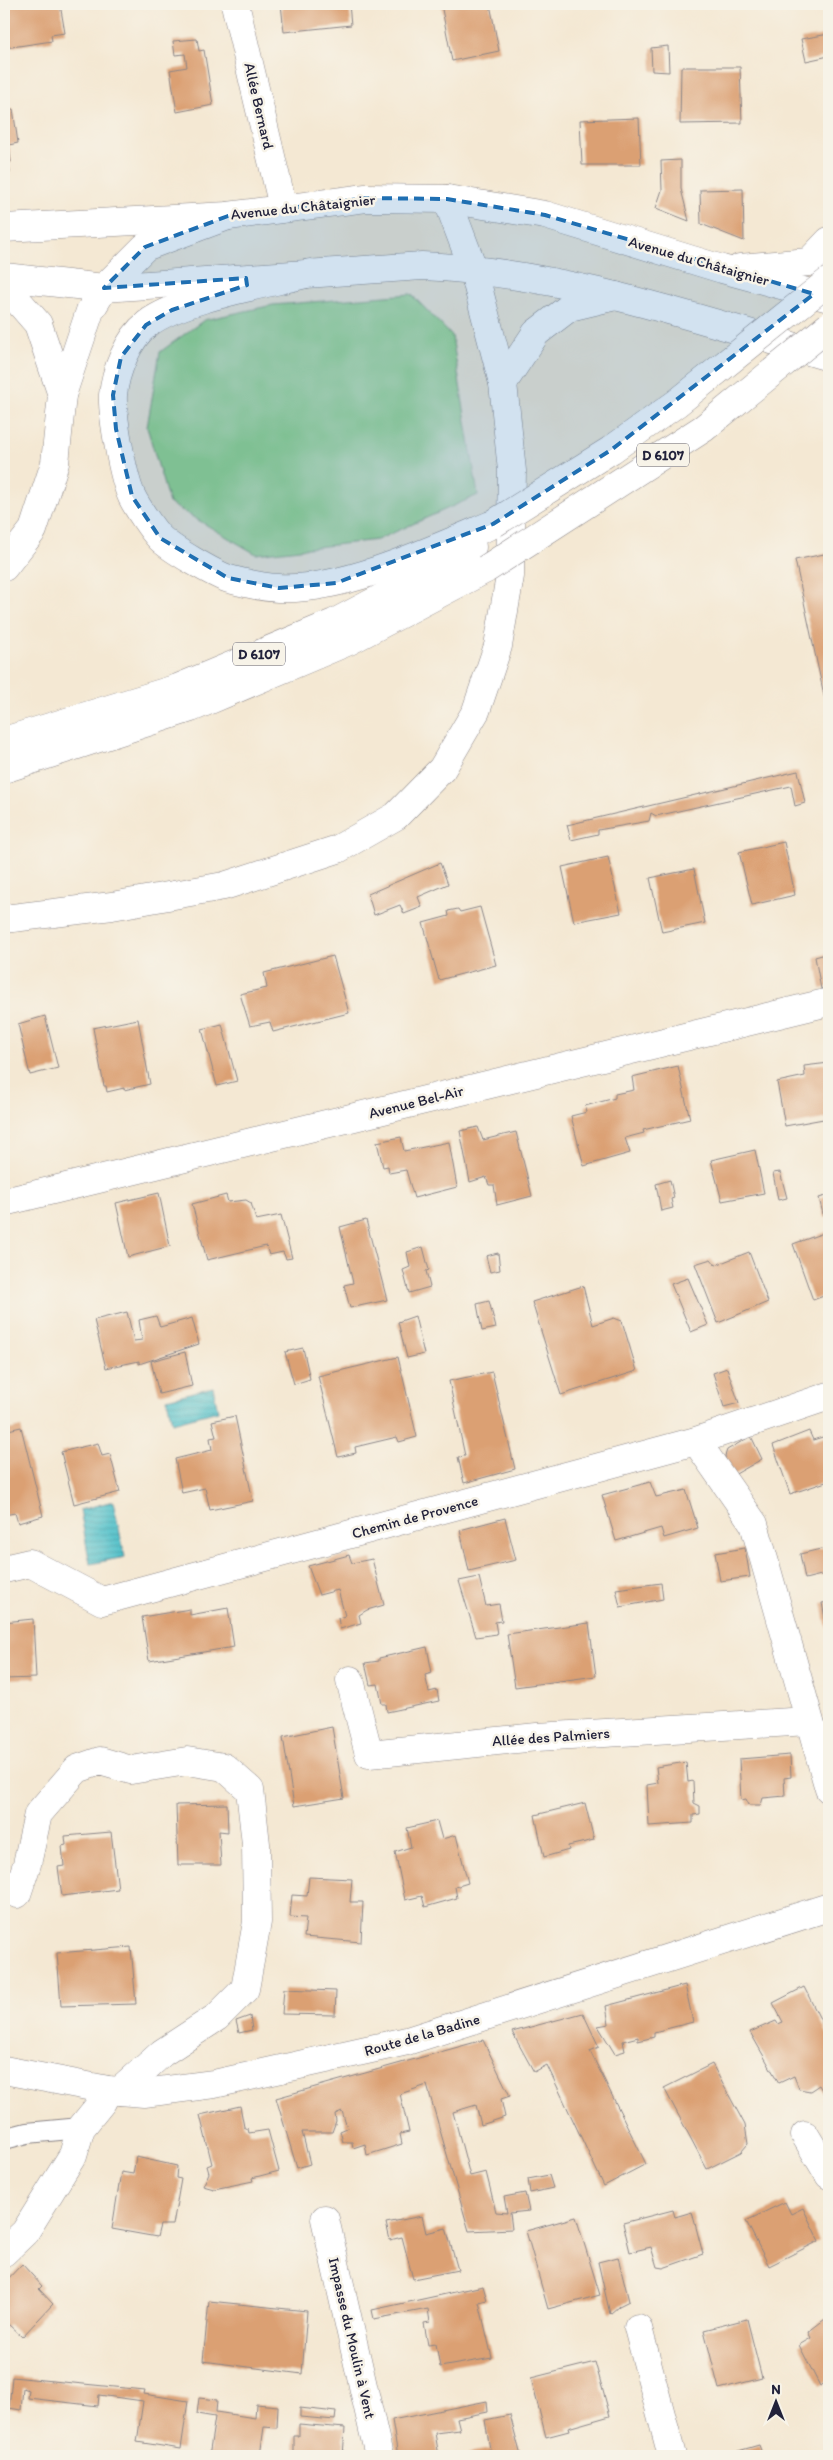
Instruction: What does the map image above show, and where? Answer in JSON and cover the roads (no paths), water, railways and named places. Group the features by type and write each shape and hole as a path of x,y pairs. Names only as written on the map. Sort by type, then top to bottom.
{"main road":[{"name":"Allée Bernard","path":"235,4 283,207"},
{"name":"Avenue du Châtaignier","path":"4,228 228,216 283,207 366,198 447,199 545,215 722,269 829,298"},
{"path":"4,918 112,906 224,886 338,849 396,816 442,769 476,711 498,646 510,576 512,471 503,383 473,268 447,199"},
{"path":"4,566 33,530 55,463 62,395 90,311 104,288 145,247 228,216"},
{"path":"722,269 809,262 829,240"},
{"path":"4,277 104,288 422,266 473,268 616,296 829,357"},
{"path":"310,273 172,310 146,325 122,357 113,395 116,429 132,496 160,538 228,578 279,588 336,583 428,551 493,524"},
{"name":"D 6107","path":"4,741 178,688 334,623 465,554 493,524 611,450 677,403 829,281"},
{"path":"4,291 18,301 38,324 62,395"},
{"path":"503,383 536,333 563,312 570,307 616,296"},
{"name":"D 6107","path":"4,769 191,708 349,641 486,569 704,428 829,326"},
{"name":"Avenue Bel-Air","path":"4,1202 829,1002"},
{"name":"Chemin de Provence","path":"4,1569 30,1563 102,1601 696,1442 829,1396"},
{"path":"696,1442 754,1524 829,1788"},
{"name":"Allée des Palmiers","path":"350,1680 369,1754 537,1736 809,1721"},
{"path":"4,2252 30,2225 73,2155 81,2128 102,2102 114,2090 162,2053 217,2018 245,1989 257,1922 256,1844 250,1790 224,1767 187,1761 131,1770 100,1761 77,1769 38,1814 17,1894"},
{"name":"Route de la Badine","path":"4,2070 114,2090 144,2093 214,2084 407,2042 829,1907"},
{"path":"805,2135 829,2176"},
{"name":"Impasse du Moulin à Vent","path":"325,2219 379,2456"},
{"path":"638,2328 672,2456"}],"lane":[{"path":"4,2140 26,2133 81,2128"}],"water":[{"path":"213,1387 218,1411 172,1423 167,1399"},
{"path":"113,1501 125,1557 90,1564 80,1510"}]}
